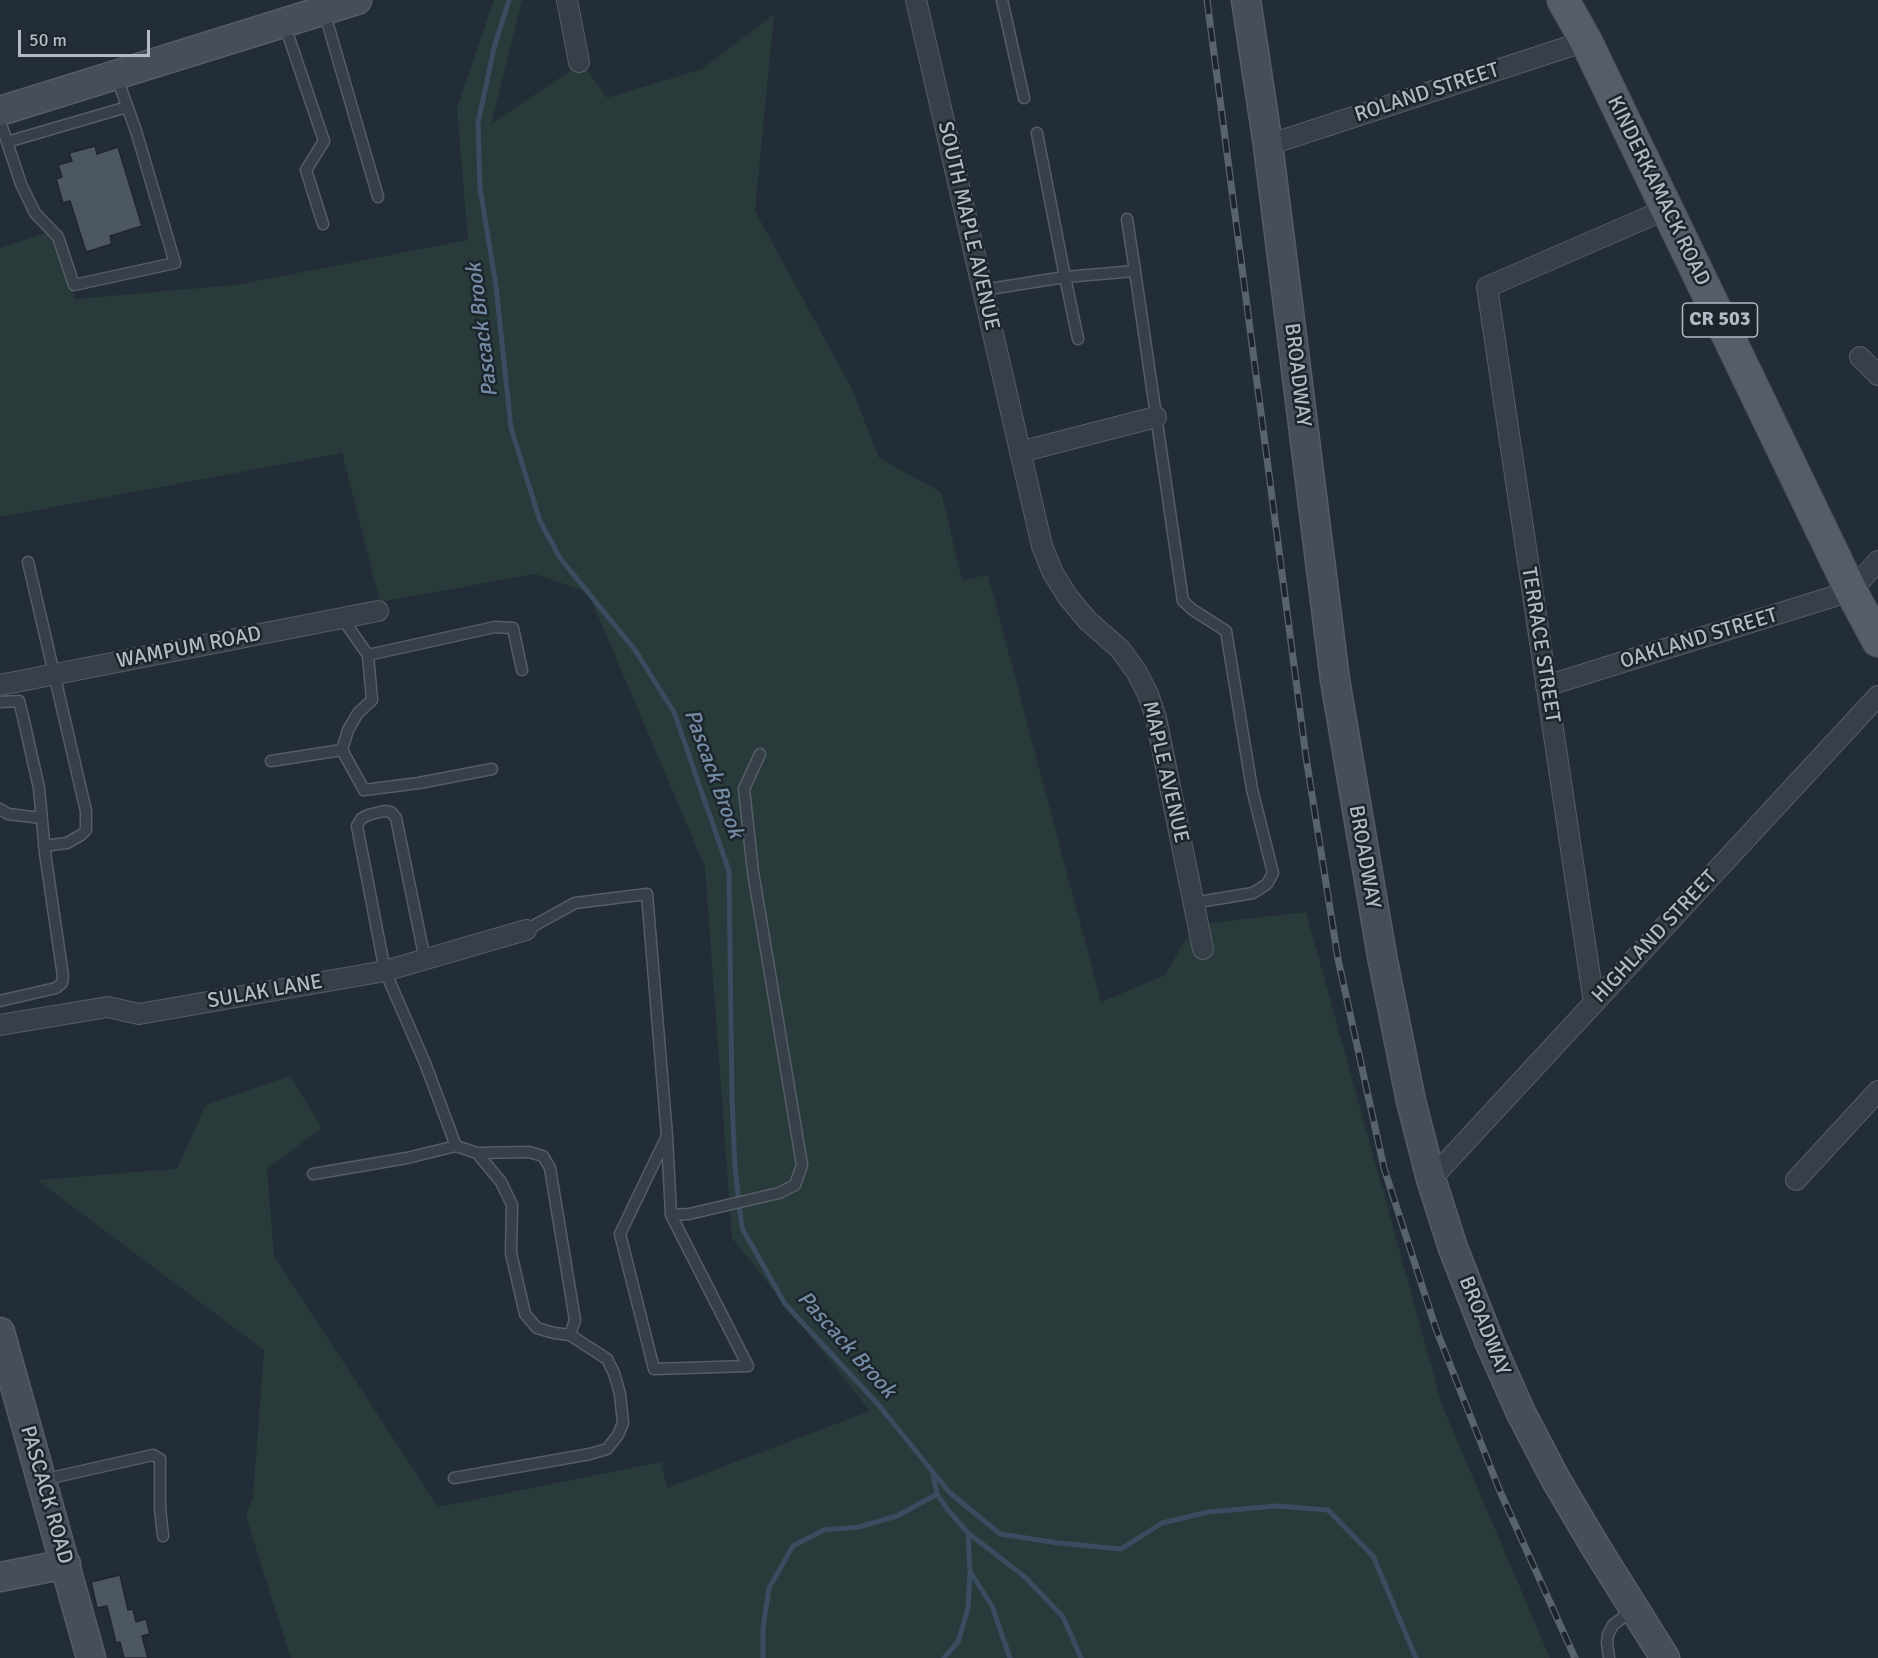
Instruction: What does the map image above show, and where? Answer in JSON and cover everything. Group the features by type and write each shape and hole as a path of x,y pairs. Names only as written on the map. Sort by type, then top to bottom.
{"main road":[{"name":"KINDERKAMACK ROAD","path":"1563,0 1586,41 1851,591 1878,641"}],"street":[{"path":"0,111 284,23 322,5 357,0"},
{"path":"567,0 579,62"},
{"name":"SOUTH MAPLE AVENUE","path":"916,0 1020,452"},
{"name":"BROADWAY","path":"1246,0 1268,146 1335,680 1382,956 1411,1101 1431,1179 1462,1272 1521,1413 1562,1490 1665,1658"},
{"name":"ROLAND STREET","path":"1268,146 1586,41"},
{"name":"TERRACE STREET","path":"1594,1003 1487,287 1667,209"},
{"path":"1860,357 1878,375"},
{"path":"1020,452 1156,417"},
{"name":"MAPLE AVENUE","path":"1020,452 1042,546 1053,573 1068,597 1081,612 1120,649 1136,671 1148,694 1156,718 1203,949"},
{"path":"1851,591 1878,561"},
{"name":"OAKLAND STREET","path":"1546,686 1851,591"},
{"name":"WAMPUM ROAD","path":"7,683 378,611"},
{"name":"HIGHLAND STREET","path":"1431,1179 1878,696"},
{"name":"SULAK LANE","path":"0,1025 108,1007 139,1014 385,971 526,930"},
{"path":"1796,1180 1878,1091"},
{"name":"PASCACK ROAD","path":"0,1332 91,1658"},
{"path":"0,1577 66,1564"}],"lane":[{"path":"1002,0 1024,98"},
{"path":"322,5 378,197"},
{"path":"284,23 324,141 306,170 323,224"},
{"path":"0,121 21,184 35,213 58,237 74,285 175,263 136,131 116,75"},
{"path":"7,142 128,107"},
{"path":"1037,133 1078,339"},
{"path":"1127,219 1183,601 1192,610 1226,630 1252,789 1273,873 1267,884 1253,893 1193,903"},
{"path":"983,290 1135,271"},
{"path":"28,562 87,811 86,830 81,836 67,843 44,846"},
{"path":"342,618 368,655 372,700 358,713 348,730 342,750 364,790 419,783 492,769"},
{"path":"368,655 495,627 513,628 522,670"},
{"path":"0,1001 56,988 62,983 63,976 44,846 39,788 19,701 7,683"},
{"path":"0,702 19,701"},
{"path":"271,761 342,750"},
{"path":"671,1215 689,1214 779,1193 795,1185 802,1165 753,872 744,789 760,754"},
{"path":"0,809 8,813 42,818"},
{"path":"425,960 396,818 391,812 384,811 361,819 357,826 385,971 425,1063 456,1146"},
{"path":"526,930 576,903 647,894 667,1136 671,1215 748,1366 654,1369 620,1234 667,1136"},
{"path":"313,1174 407,1158 456,1146 477,1153 529,1152 543,1156 550,1168 575,1320 570,1335"},
{"path":"454,1478 607,1449 618,1435 623,1423 620,1394 607,1359 570,1335 537,1328 525,1314 511,1253 512,1205 501,1182 477,1153"},
{"path":"42,1480 153,1455 160,1459 160,1508 164,1536"},
{"path":"1609,1658 1607,1643 1613,1625 1634,1608"}],"green space":[{"path":"494,0 522,0 491,124 582,63 607,98 702,69 774,14 755,211 852,389 879,458 941,492 962,580 988,575 1101,1002 1165,975 1194,925 1306,912 1442,1405 1550,1658 291,1658 246,1517 253,1497 264,1350 37,1180 177,1169 206,1105 290,1076 322,1128 267,1169 274,1256 438,1507 661,1462 667,1488 870,1411 732,1238 705,867 588,592 535,574 380,602 342,453 0,517 0,248 52,231 75,299 236,285 468,240 457,108"}],"building":[{"path":"95,146 97,154 118,147 142,226 110,236 112,244 86,252 70,201 63,203 56,179 62,177 58,165 72,161 69,153"},
{"path":"120,1575 128,1610 133,1609 136,1622 146,1619 150,1634 142,1636 148,1658 124,1658 120,1642 116,1643 107,1606 97,1608 91,1582"}],"waterway":[{"name":"Pascack Brook","path":"509,0 494,48 478,123 480,188 496,286 511,428 540,521 560,558 635,650 674,712 729,871 732,1098 735,1168 742,1228 785,1304 877,1403 949,1492 1000,1534 1121,1549 1162,1523 1208,1512 1276,1506 1328,1510 1373,1556 1416,1658"},
{"name":"Pascack Brook","path":"763,1658 763,1629 769,1588 793,1546 824,1530 859,1527 897,1516 937,1494 933,1474"},
{"path":"937,1494 968,1533 1025,1577 1063,1617 1081,1658"},
{"path":"944,1658 958,1642 968,1608 970,1572 968,1533"},
{"path":"971,1573 992,1606 1010,1658"}],"railway":[{"path":"1207,0 1306,757 1338,959 1384,1168 1436,1329 1499,1489 1575,1658"}]}
